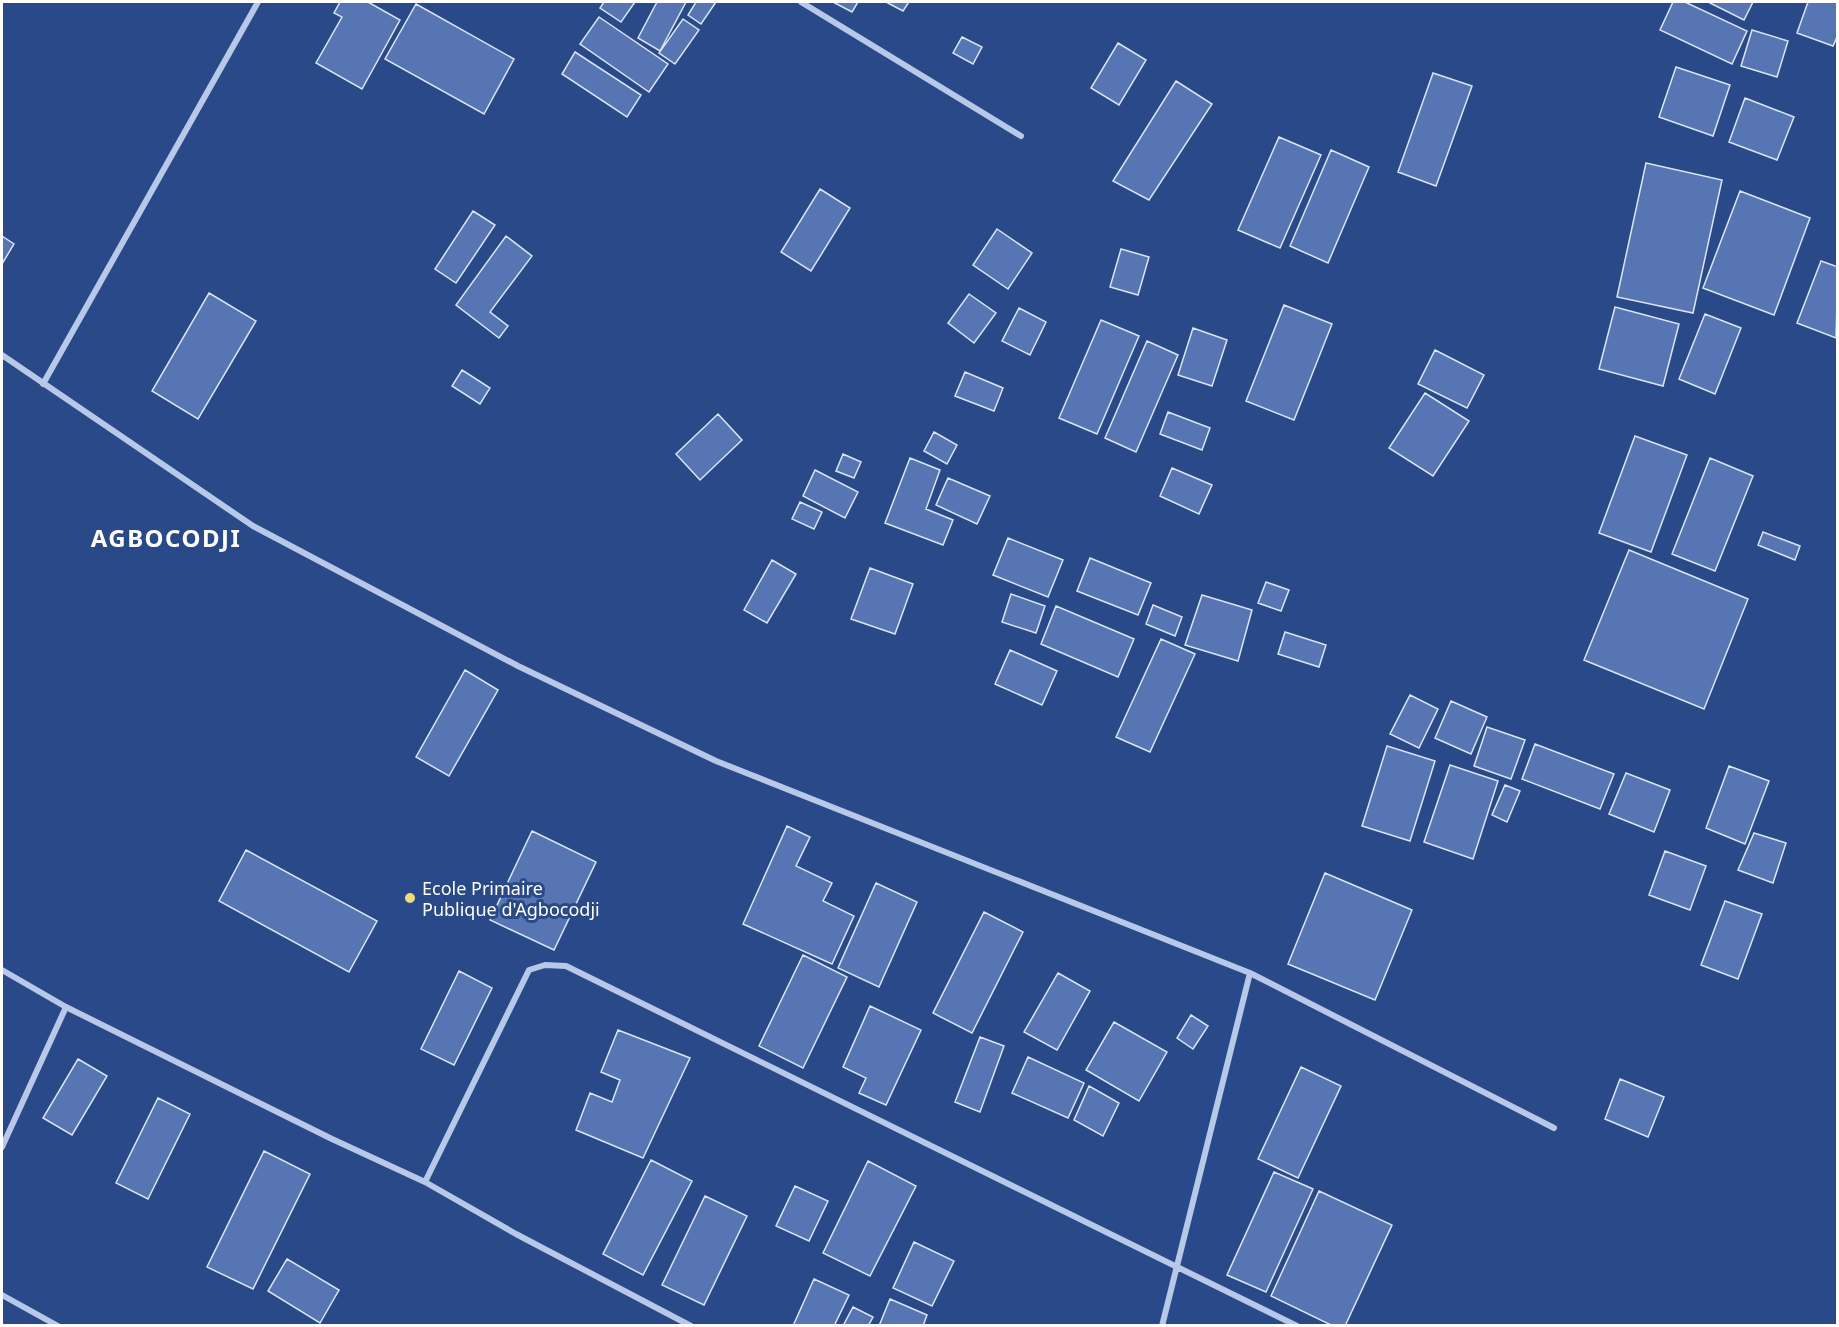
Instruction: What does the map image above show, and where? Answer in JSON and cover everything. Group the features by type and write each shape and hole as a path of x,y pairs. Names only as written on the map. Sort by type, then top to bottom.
{"street":[{"path":"43,384 258,2"},
{"path":"801,2 1021,136"},
{"path":"2,355 253,526 518,666 716,761 1250,973 1554,1128"},
{"path":"425,1182 529,970 545,965 566,966 1297,1326"},
{"path":"2,970 66,1007 332,1139 425,1182 516,1234 691,1326"},
{"path":"1162,1326 1250,973"},
{"path":"2,1147 66,1007"},
{"path":"2,1295 58,1326"}],"building":[{"path":"340,2 368,2 400,20 362,89 316,63 342,17 334,13"},
{"path":"604,2 635,2 621,22 600,8"},
{"path":"657,2 686,2 660,51 638,38"},
{"path":"696,2 716,2 701,24 688,15"},
{"path":"833,2 858,2 852,12"},
{"path":"886,2 909,2 903,11"},
{"path":"1673,2 1685,2 1747,31 1732,64 1660,30"},
{"path":"1710,2 1753,2 1744,20"},
{"path":"1808,2 1838,2 1838,35 1833,46 1797,33"},
{"path":"416,4 514,59 484,114 385,59"},
{"path":"599,17 668,64 649,92 580,44"},
{"path":"683,19 699,30 675,64 659,53"},
{"path":"1752,30 1788,41 1777,77 1741,66"},
{"path":"962,37 982,47 973,64 953,53"},
{"path":"1118,43 1146,60 1119,105 1091,88"},
{"path":"575,52 641,95 627,117 562,74"},
{"path":"1676,67 1730,85 1713,136 1659,117"},
{"path":"1433,73 1472,86 1436,186 1398,172"},
{"path":"1176,81 1212,104 1149,200 1113,181"},
{"path":"1745,98 1794,117 1777,160 1729,142"},
{"path":"1279,137 1321,155 1280,248 1238,230"},
{"path":"1331,150 1369,167 1328,263 1290,246"},
{"path":"1646,163 1722,180 1693,313 1617,297"},
{"path":"820,189 850,208 811,271 781,252"},
{"path":"1740,191 1810,218 1774,315 1703,288"},
{"path":"473,211 495,225 456,283 435,269"},
{"path":"997,229 1032,253 1008,289 973,265"},
{"path":"2,236 14,244 2,264"},
{"path":"506,236 532,256 490,312 508,326 499,338 456,305"},
{"path":"1121,249 1149,257 1138,295 1110,287"},
{"path":"1821,261 1838,267 1836,338 1797,323"},
{"path":"209,293 256,321 198,419 152,391"},
{"path":"969,294 996,313 974,343 948,323"},
{"path":"1284,305 1332,324 1294,420 1246,401"},
{"path":"1615,307 1679,324 1663,386 1599,369"},
{"path":"1019,308 1046,322 1030,355 1002,341"},
{"path":"1705,314 1741,328 1715,394 1679,379"},
{"path":"1101,320 1139,336 1097,434 1059,418"},
{"path":"1193,328 1227,340 1212,386 1178,375"},
{"path":"1147,341 1178,355 1136,452 1105,438"},
{"path":"1435,350 1484,375 1467,408 1418,384"},
{"path":"462,370 490,388 480,404 452,386"},
{"path":"965,372 1003,388 994,411 955,396"},
{"path":"1425,393 1469,421 1433,476 1389,448"},
{"path":"1168,412 1210,428 1202,450 1160,434"},
{"path":"718,414 742,440 700,480 676,454"},
{"path":"934,432 957,445 947,464 924,451"},
{"path":"1635,436 1687,455 1651,552 1599,533"},
{"path":"843,454 861,462 854,478 836,471"},
{"path":"910,458 940,470 926,509 953,520 943,545 885,523"},
{"path":"1710,458 1753,476 1715,571 1672,554"},
{"path":"1172,468 1212,485 1199,514 1160,496"},
{"path":"815,470 858,492 845,518 803,496"},
{"path":"948,478 990,496 977,524 936,505"},
{"path":"800,502 822,512 814,529 792,519"},
{"path":"1763,532 1800,546 1795,560 1758,545"},
{"path":"1008,538 1063,560 1048,597 993,575"},
{"path":"1629,550 1748,599 1704,709 1584,660"},
{"path":"1090,558 1151,583 1138,615 1077,591"},
{"path":"772,560 796,574 767,623 744,610"},
{"path":"870,568 913,584 895,634 851,619"},
{"path":"1266,582 1289,590 1281,611 1258,603"},
{"path":"1011,594 1045,606 1036,633 1002,622"},
{"path":"1202,595 1252,610 1238,661 1185,645"},
{"path":"1153,605 1182,617 1175,636 1146,624"},
{"path":"1056,606 1134,639 1118,677 1041,644"},
{"path":"1285,632 1326,645 1319,667 1278,654"},
{"path":"1161,639 1195,654 1150,752 1116,737"},
{"path":"1010,650 1057,671 1042,705 995,684"},
{"path":"465,670 498,690 449,776 416,757"},
{"path":"1410,695 1438,709 1419,748 1390,734"},
{"path":"1451,701 1487,717 1471,754 1435,738"},
{"path":"1487,727 1525,740 1511,779 1474,766"},
{"path":"1535,744 1614,774 1600,809 1522,779"},
{"path":"1387,746 1435,761 1410,841 1362,826"},
{"path":"1450,765 1498,781 1473,859 1424,842"},
{"path":"1729,766 1769,781 1745,844 1706,828"},
{"path":"1626,773 1670,790 1654,832 1609,814"},
{"path":"1505,785 1520,791 1507,822 1492,815"},
{"path":"787,826 810,837 796,866 832,883 823,901 854,916 832,964 743,924"},
{"path":"532,831 596,862 554,950 490,920"},
{"path":"1754,833 1786,843 1773,883 1738,870"},
{"path":"246,850 377,921 349,972 219,901"},
{"path":"1665,851 1706,866 1690,910 1649,895"},
{"path":"1325,873 1412,910 1375,1000 1288,964"},
{"path":"876,883 917,902 879,987 838,968"},
{"path":"1725,901 1762,914 1738,979 1701,965"},
{"path":"984,912 1023,932 972,1033 933,1013"},
{"path":"803,955 847,977 803,1068 759,1046"},
{"path":"459,971 492,988 454,1065 421,1049"},
{"path":"1058,973 1090,991 1057,1050 1024,1032"},
{"path":"870,1006 921,1030 886,1105 859,1093 866,1078 843,1067"},
{"path":"1191,1015 1208,1026 1193,1049 1177,1038"},
{"path":"1114,1022 1167,1052 1139,1101 1086,1070"},
{"path":"618,1030 690,1058 643,1158 576,1130 590,1093 612,1102 620,1080 601,1072"},
{"path":"980,1037 1004,1046 980,1112 955,1102"},
{"path":"1028,1057 1084,1083 1068,1118 1012,1093"},
{"path":"78,1059 107,1076 72,1135 43,1118"},
{"path":"1301,1067 1341,1086 1298,1178 1258,1159"},
{"path":"1620,1079 1664,1097 1648,1137 1605,1119"},
{"path":"1089,1086 1119,1103 1103,1136 1074,1120"},
{"path":"158,1098 190,1114 148,1199 116,1183"},
{"path":"264,1151 310,1174 253,1289 207,1267"},
{"path":"651,1160 692,1181 643,1275 603,1254"},
{"path":"868,1161 916,1186 870,1276 823,1253"},
{"path":"1274,1172 1313,1189 1266,1292 1227,1275"},
{"path":"795,1186 828,1201 809,1241 776,1226"},
{"path":"1319,1191 1392,1225 1345,1326 1333,1326 1271,1296"},
{"path":"705,1196 747,1216 704,1305 662,1285"},
{"path":"914,1242 954,1261 932,1306 893,1288"},
{"path":"287,1259 339,1290 320,1323 268,1291"},
{"path":"814,1279 849,1295 834,1326 793,1326"},
{"path":"890,1299 927,1315 923,1326 879,1326"},
{"path":"853,1307 873,1317 868,1326 843,1326"}],"place":[{"name":"Ecole Primaire Publique d'Agbocodji","path":"410,898"}],"district":[{"name":"AGBOCODJI","path":"166,537"}]}
